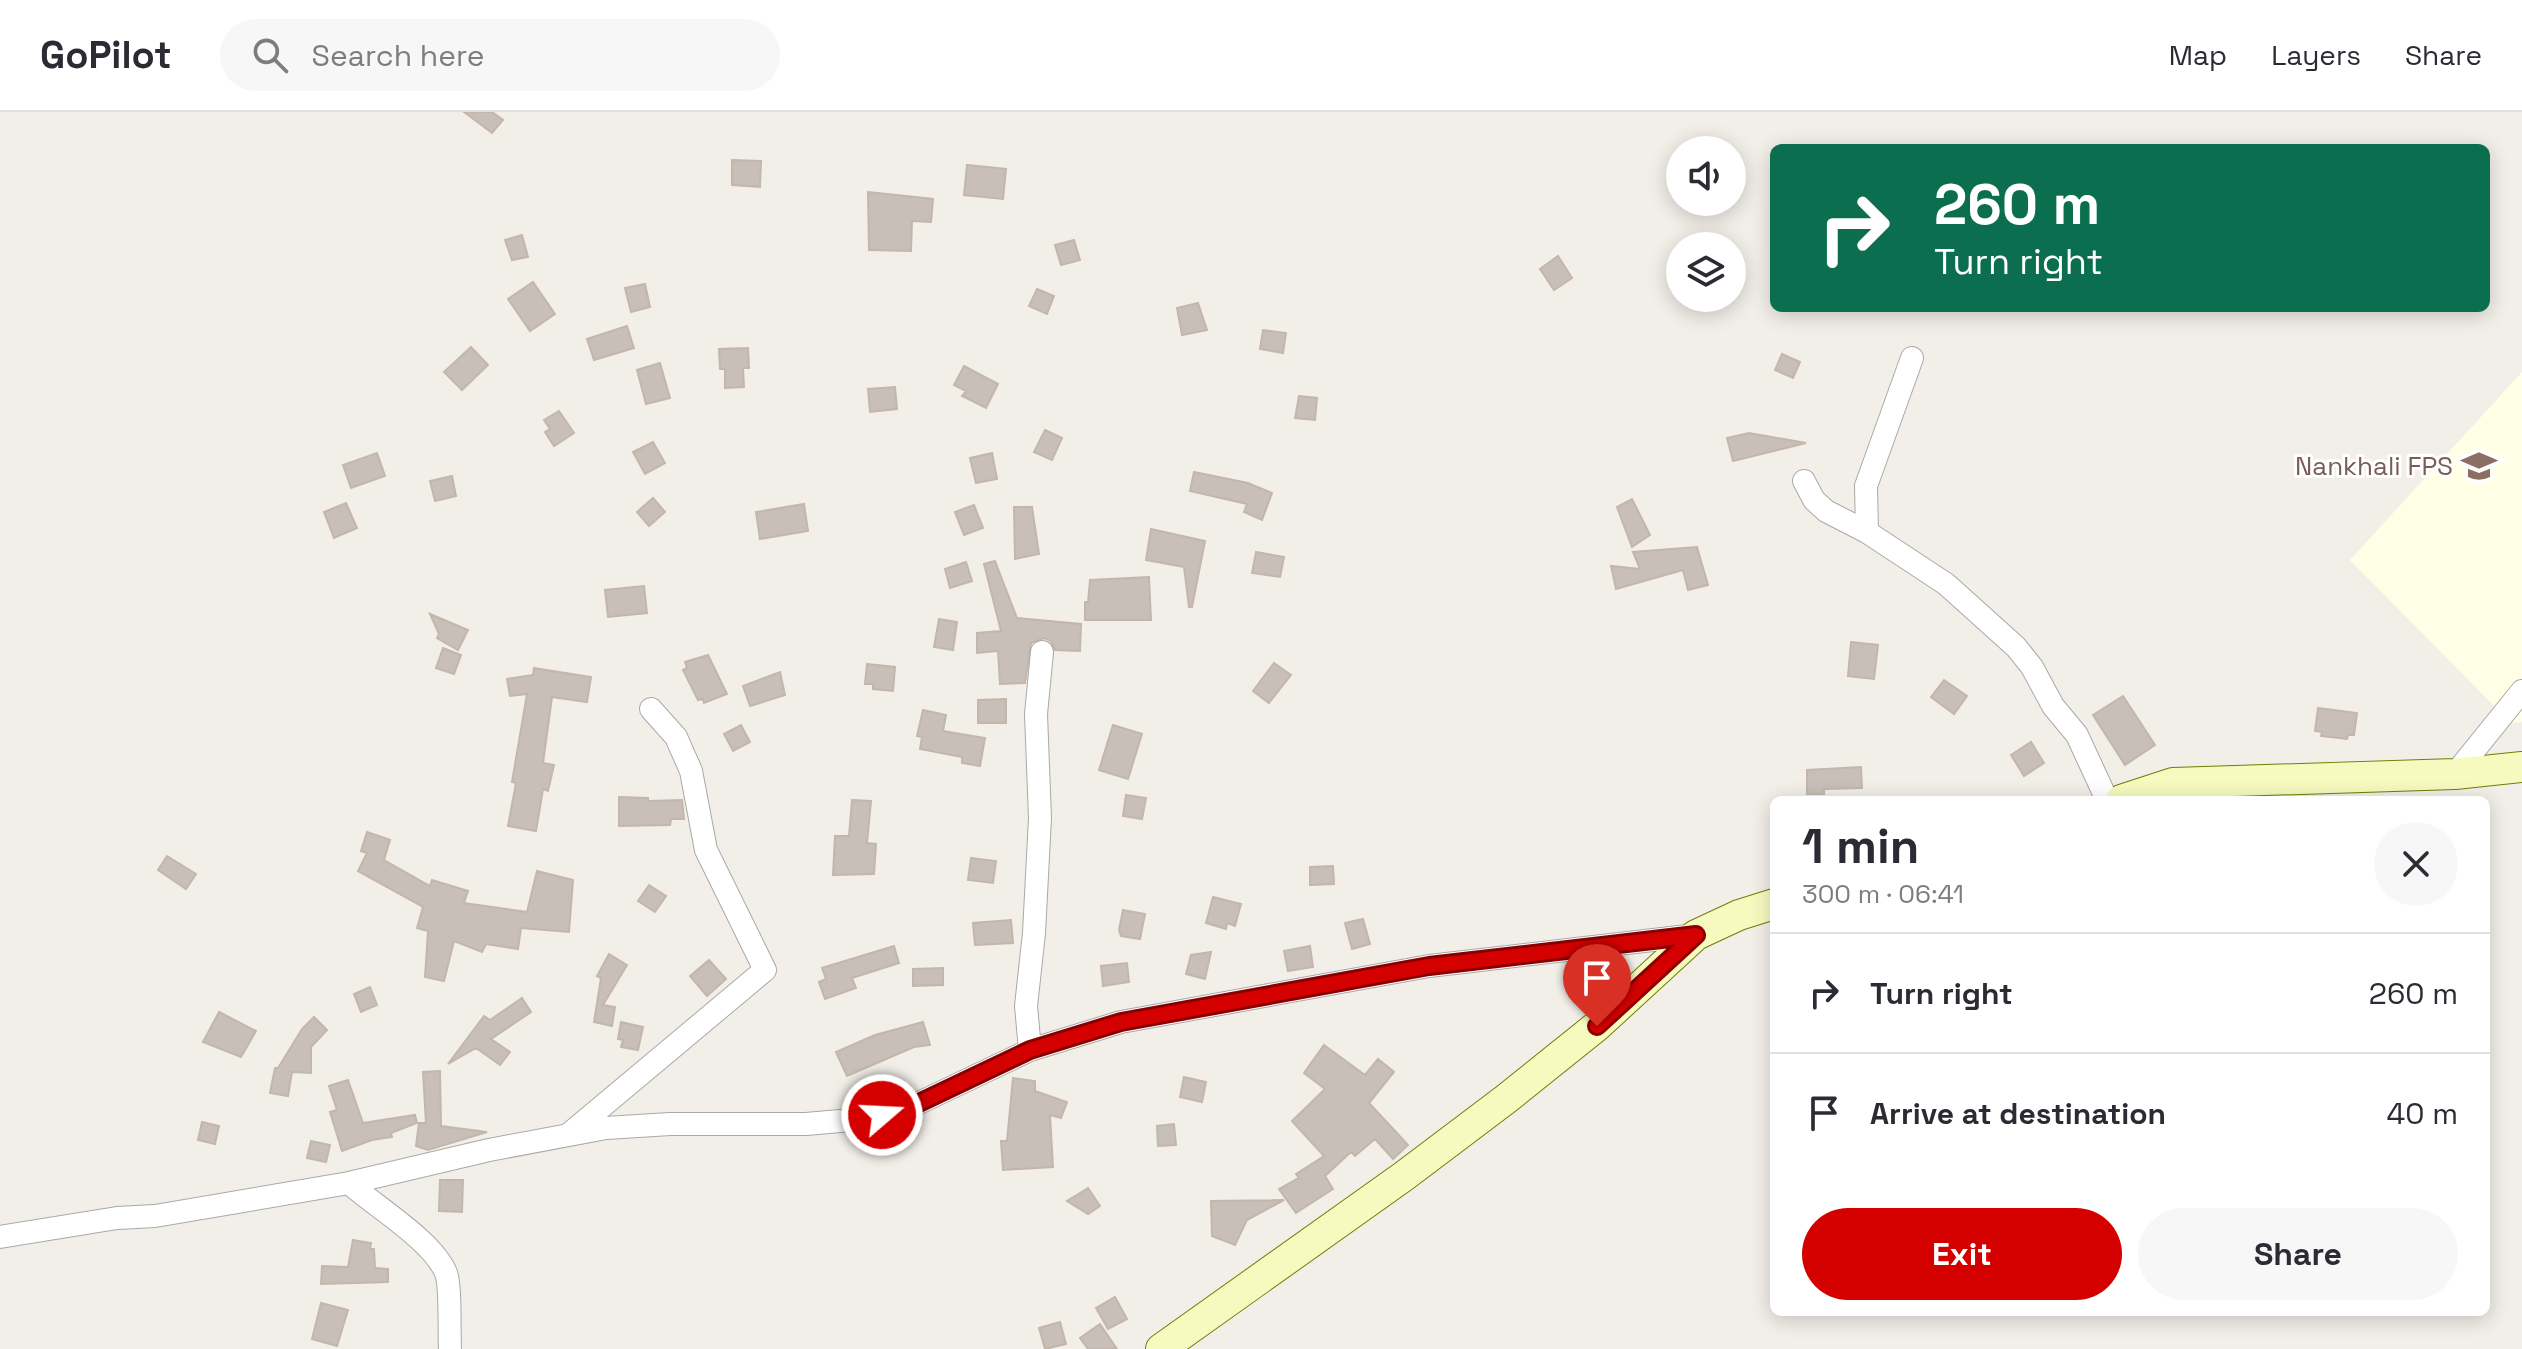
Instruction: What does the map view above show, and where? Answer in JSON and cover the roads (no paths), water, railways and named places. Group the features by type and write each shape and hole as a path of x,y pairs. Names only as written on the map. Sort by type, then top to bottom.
{"street":[{"path":"1867,532 1866,486 1912,358"},
{"path":"1804,481 1814,500 1826,511 1867,532 1946,584 2016,647 2032,667 2053,706 2077,735 2105,796"},
{"path":"1030,1050 1026,1006 1034,933 1039,833 1036,714 1042,652"},
{"path":"2455,774 2522,691"},
{"path":"567,1136 765,970 706,850 686,760 676,737 651,709"},
{"path":"2133,796 2173,783 2455,774 2522,767"},
{"path":"1161,1349 1404,1176 1506,1099 1597,1026 1696,935 1739,915 1770,905"},
{"path":"0,1237 106,1220 155,1216 349,1183 489,1150 606,1128 670,1124 806,1124 863,1119 900,1112 1030,1050 1121,1022 1429,966 1696,935"},
{"path":"349,1183 390,1218 414,1232 446,1273 450,1349"}],"place":[{"name":"Nankhali FPS","path":"2479,466"}]}
